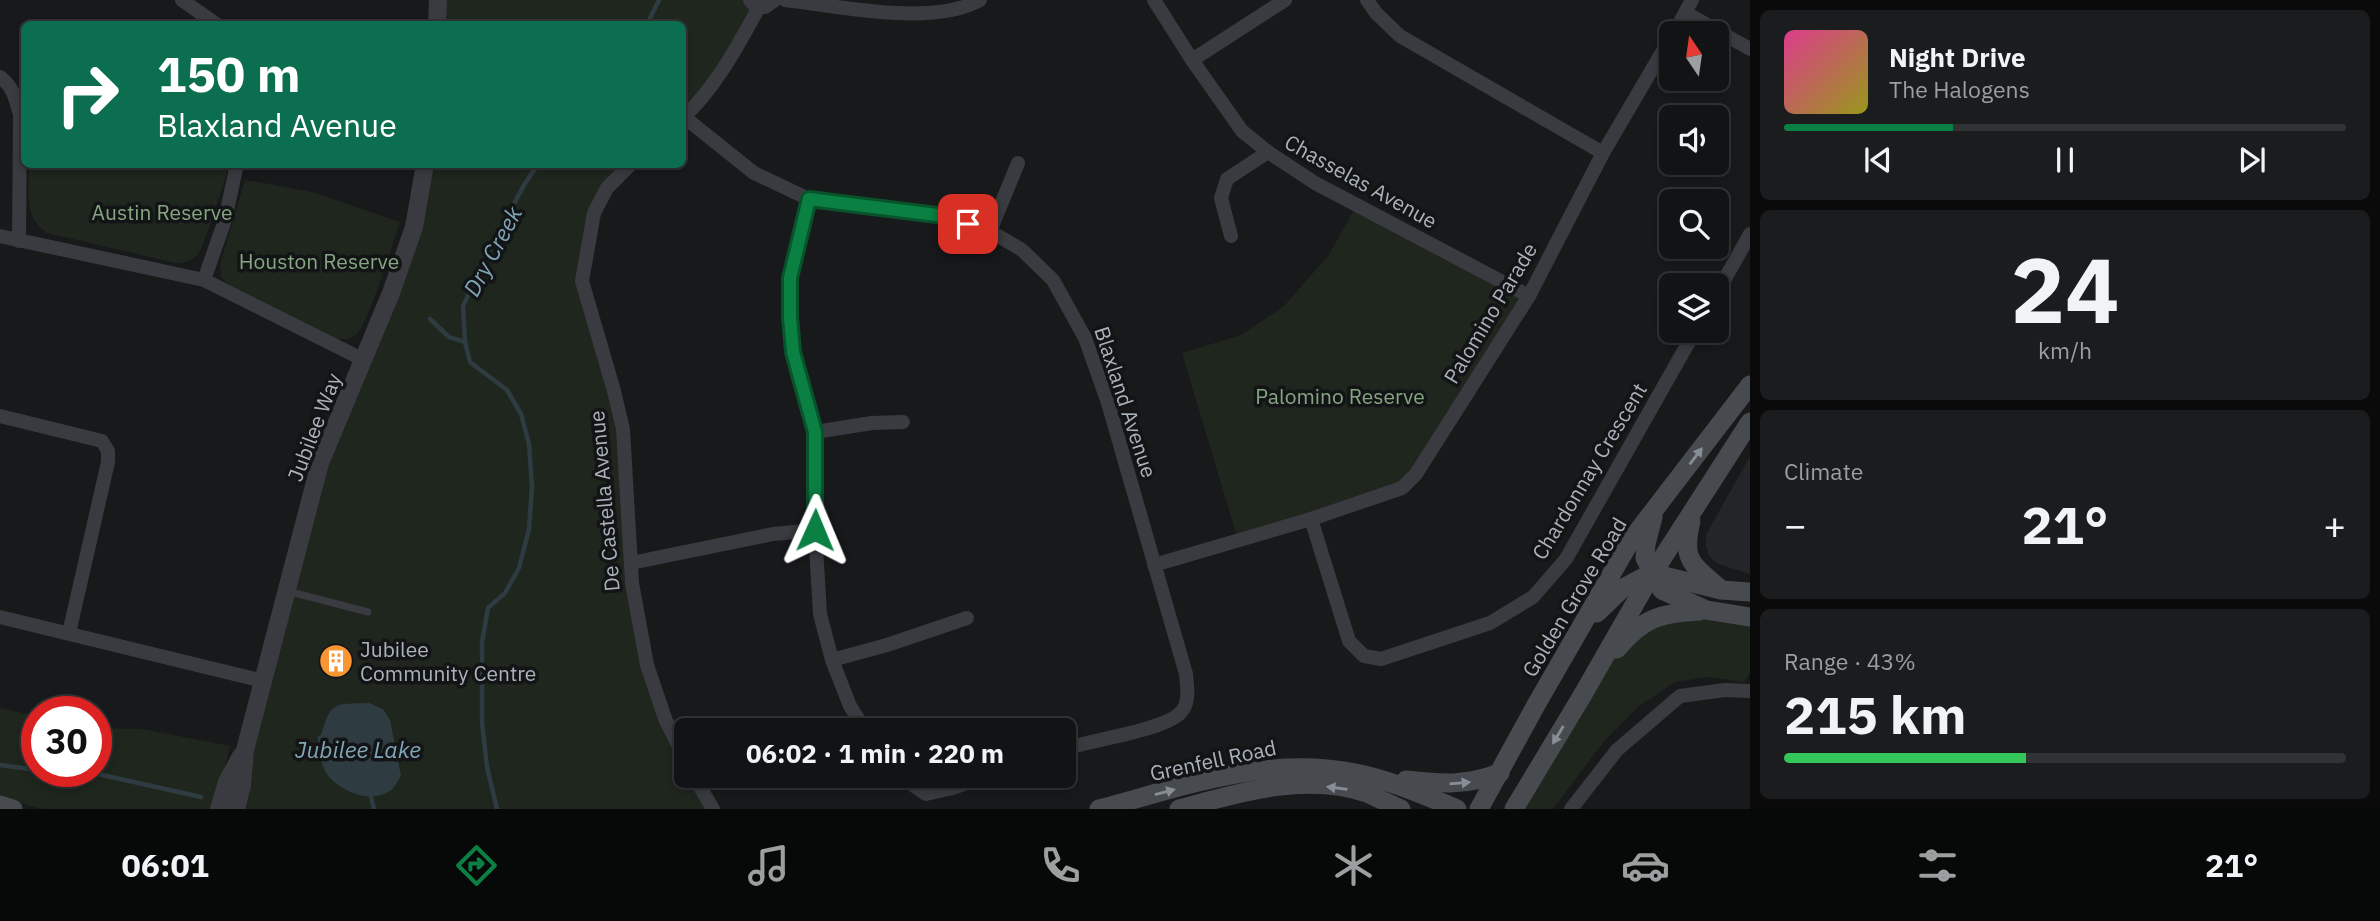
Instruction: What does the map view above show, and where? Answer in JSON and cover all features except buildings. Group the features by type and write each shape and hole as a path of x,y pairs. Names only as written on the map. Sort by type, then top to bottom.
{"main road":[{"name":"Golden Grove Road","path":"1479,809 1631,540 1750,385"},
{"path":"1514,809 1652,573 1750,422"},
{"path":"1655,510 1645,558 1652,573 1661,590 1706,610"},
{"path":"1693,510 1686,550 1696,566 1721,590"},
{"path":"1561,661 1613,595 1652,573 1721,590 1750,592"},
{"path":"1593,676 1630,633 1652,618 1676,612 1706,610 1750,617"},
{"name":"Grenfell Road","path":"1099,809 1258,769 1285,766 1370,776 1457,809"},
{"path":"1370,776 1455,784 1477,781 1500,772"},
{"name":"Grenfell Road","path":"1179,809 1237,793 1303,785 1337,787 1365,793 1401,809"},
{"path":"0,805 13,809"}],"street":[{"path":"183,0 212,21"},
{"path":"437,21 438,0"},
{"path":"686,115 697,106 718,77 754,4 765,8 775,0"},
{"path":"785,0 887,12 930,13 951,12 980,0"},
{"name":"Chasselas Avenue","path":"1154,0 1242,131 1268,152 1315,183 1529,296"},
{"path":"1192,60 1285,0"},
{"path":"1367,0 1399,36 1603,153"},
{"path":"1689,6 1750,49"},
{"name":"Palomino Parade","path":"1154,565 1311,519 1402,488 1416,474 1529,296 1603,153 1659,57"},
{"path":"0,77 8,83 15,95 20,115 19,241"},
{"name":"Blaxland Avenue","path":"686,120 754,173 809,199 945,216 990,232 1021,250 1053,280 1085,338 1108,403 1186,674 1188,699 1182,712 1161,725 1076,745"},
{"path":"1231,236 1220,198 1227,179 1268,152"},
{"path":"990,232 1018,163"},
{"path":"204,280 225,220 236,168"},
{"name":"Jubilee Way","path":"236,809 242,785 245,750 320,463 391,293 414,227 424,168"},
{"name":"De Castella Avenue","path":"627,168 607,188 594,213 582,281 621,420 637,619 647,665 674,737"},
{"path":"809,199 790,278 793,352 815,432 815,530 820,614 832,660 858,718"},
{"path":"1728,273 1750,234"},
{"path":"0,236 204,280 364,360"},
{"name":"Chardonnay Crescent","path":"1311,519 1349,641 1364,656 1381,659 1490,623 1533,597 1566,559 1688,343"},
{"path":"0,416 102,441 108,451 108,462 69,633"},
{"path":"815,432 903,422"},
{"path":"631,563 773,534 815,530"},
{"path":"0,617 263,681"},
{"path":"832,660 967,618"},
{"path":"1571,809 1617,750 1680,696 1725,690 1750,691"},
{"name":"Jubilee Way","path":"219,809 226,782 245,750"},
{"path":"701,788 713,809"},
{"path":"916,788 926,794 953,788"}],"lane":[{"path":"286,591 368,612"}],"shaded area":[{"path":"1750,456 1750,574 1718,564 1709,556 1706,535"}],"green space":[{"path":"438,0 757,0 697,105 686,115 686,21 437,21"},
{"name":"Austin Reserve","path":"29,168 227,168 201,250 184,262 175,263 47,233 34,219 28,194"},
{"path":"424,168 629,168 607,188 582,281 616,399 639,627 674,727 674,788 701,788 713,809 235,809 320,463 364,360"},
{"name":"Houston Reserve","path":"245,180 312,192 400,222 373,300 356,335 335,339 231,287 221,277 220,264"},
{"name":"Palomino Reserve","path":"1357,205 1529,296 1402,488 1238,540 1182,353 1241,335 1284,306 1328,256"},
{"path":"1680,616 1750,627 1750,673 1744,682 1707,677 1675,682 1639,706 1605,740 1553,809 1525,809 1630,635"},
{"path":"0,708 21,713 21,787 112,787 112,728 143,729 230,746 215,809 42,809 0,798"}],"water":[{"name":"Jubilee Lake","path":"369,703 383,709 390,720 401,776 391,790 376,796 351,792 330,778 324,769 318,747 318,736 321,735 331,710 341,705"}],"waterway":[{"name":"Dry Creek","path":"648,21 659,0"},
{"name":"Dry Creek","path":"497,809 487,767 482,723 482,642 488,608 505,593 519,568 529,529 532,487 529,444 521,414 507,390 470,362 465,342 463,306 488,253 535,168"},
{"path":"430,319 449,337 465,342"},
{"path":"0,765 21,768"},
{"path":"112,777 201,797"},
{"path":"371,797 374,809"}],"place":[{"name":"Jubilee Community Centre","path":"336,661"}],"route":[{"path":"815,530 815,432 793,352 790,317 790,278 809,199 945,216 968,224"}]}
